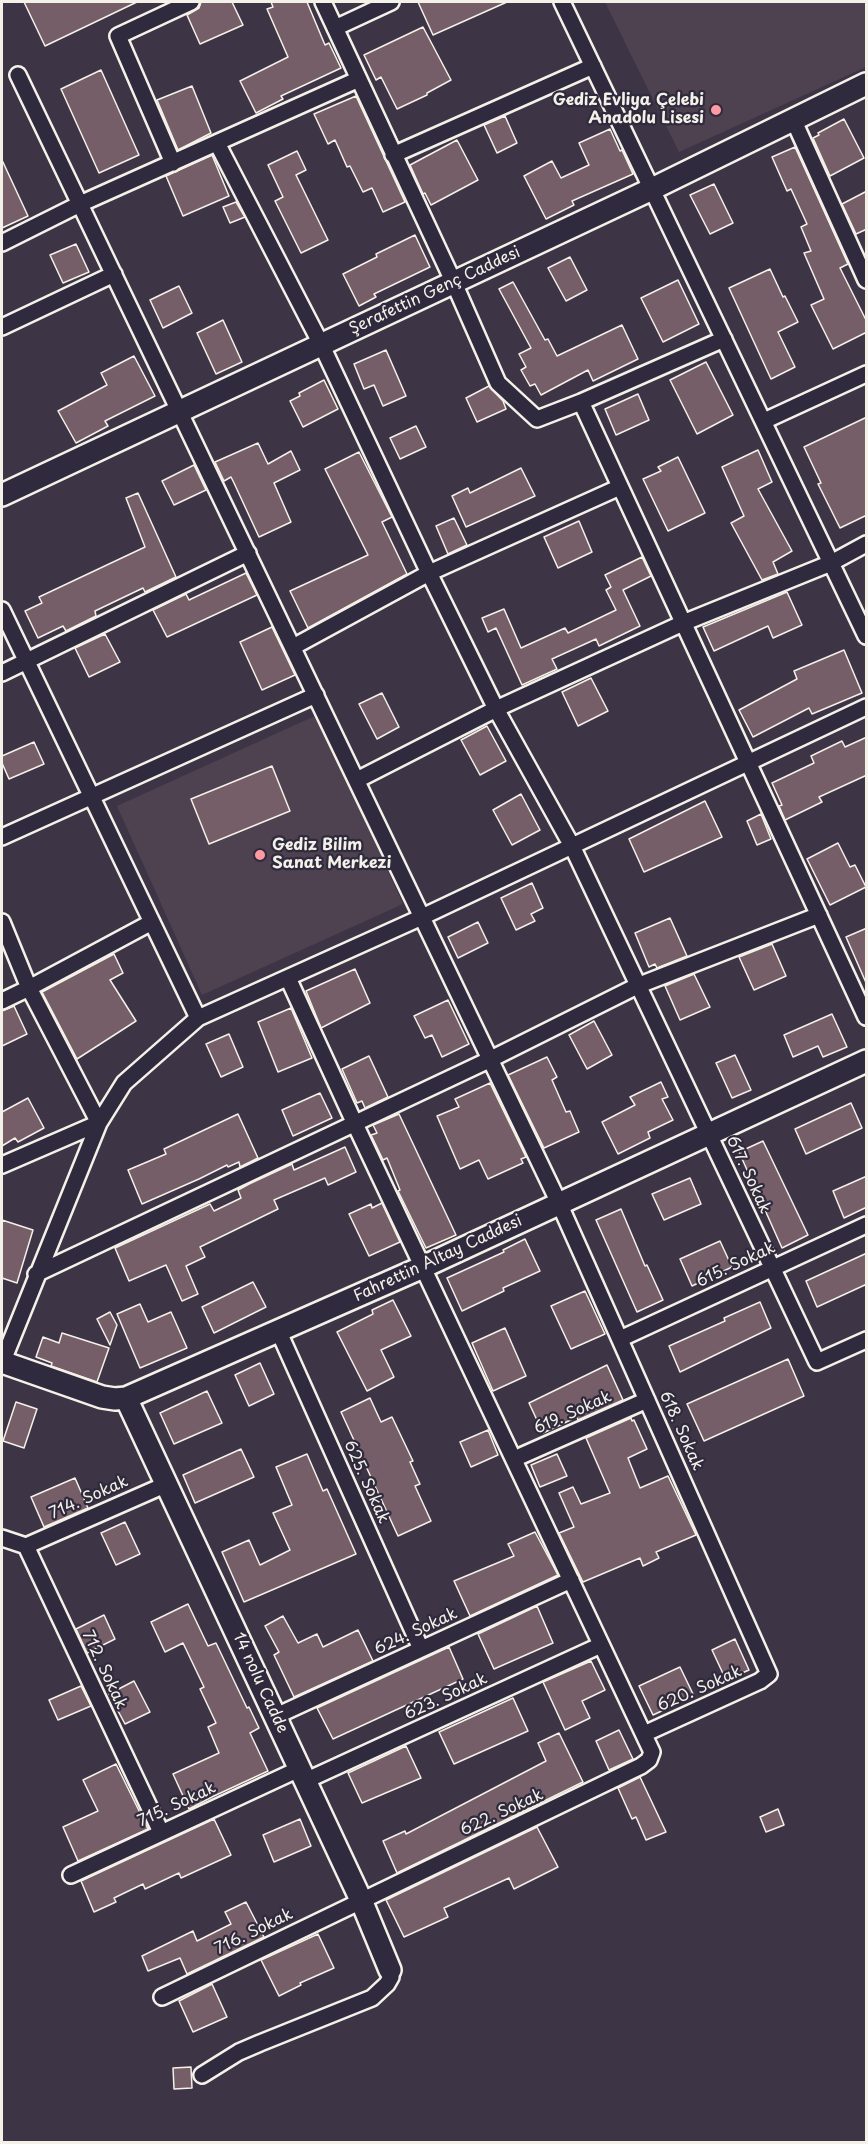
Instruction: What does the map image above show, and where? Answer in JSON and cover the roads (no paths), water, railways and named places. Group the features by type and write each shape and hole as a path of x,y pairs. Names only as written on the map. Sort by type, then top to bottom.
{"street":[{"path":"173,163 118,36 190,2"},
{"path":"323,2 498,383 537,418 580,402 724,339"},
{"path":"335,28 391,2"},
{"path":"562,2 867,636"},
{"path":"393,155 593,66"},
{"name":"618. Sokak","path":"18,75 559,1203 769,1674"},
{"path":"2,243 80,204 359,79"},
{"name":"Şerafettin Genç Caddesi","path":"2,495 652,189 867,84"},
{"path":"794,119 867,280"},
{"name":"617. Sokak","path":"217,143 321,344 496,709 572,846 817,1362 867,1340"},
{"path":"2,327 114,274"},
{"path":"764,421 867,374"},
{"path":"580,402 867,1017"},
{"path":"293,647 429,573 620,487"},
{"path":"357,780 496,709 683,623 831,563 867,544"},
{"path":"2,673 248,553"},
{"path":"2,610 198,1018"},
{"path":"2,837 316,695"},
{"path":"2,1362 99,1123 124,1083 198,1018 422,917 867,707"},
{"path":"36,1274 491,1059 637,986 819,915"},
{"path":"2,922 29,988 99,1123"},
{"path":"2,1001 152,922"},
{"path":"288,978 644,1734"},
{"name":"Fahrettin Altay Caddesi","path":"2,1362 102,1397 126,1398 423,1267 867,1061"},
{"path":"2,1165 99,1123"},
{"name":"615. Sokak","path":"620,1339 867,1225"},
{"name":"625. Sokak","path":"278,1330 421,1649"},
{"name":"14 nolu Cadde","path":"126,1398 361,1900 390,1970"},
{"name":"619. Sokak","path":"514,1459 647,1400"},
{"name":"714. Sokak","path":"26,1546 167,1484"},
{"path":"2,1538 26,1546"},
{"name":"712. Sokak","path":"26,1546 161,1832"},
{"name":"624. Sokak","path":"276,1716 571,1580"},
{"name":"623. Sokak","path":"302,1775 602,1645"},
{"name":"620. Sokak","path":"644,1734 760,1681 769,1674"},
{"name":"622. Sokak","path":"361,1900 641,1766 649,1760 652,1752 644,1734"},
{"name":"715. Sokak","path":"71,1875 161,1832 302,1775"},
{"name":"716. Sokak","path":"162,1996 361,1900"},
{"path":"202,2075 239,2052 372,1998 387,1984 390,1970"}],"place":[{"name":"Gediz Evliya Çelebi Anadolu Lisesi","path":"716,110"},
{"name":"Gediz Bilim Sanat Merkezi","path":"260,855"}]}
